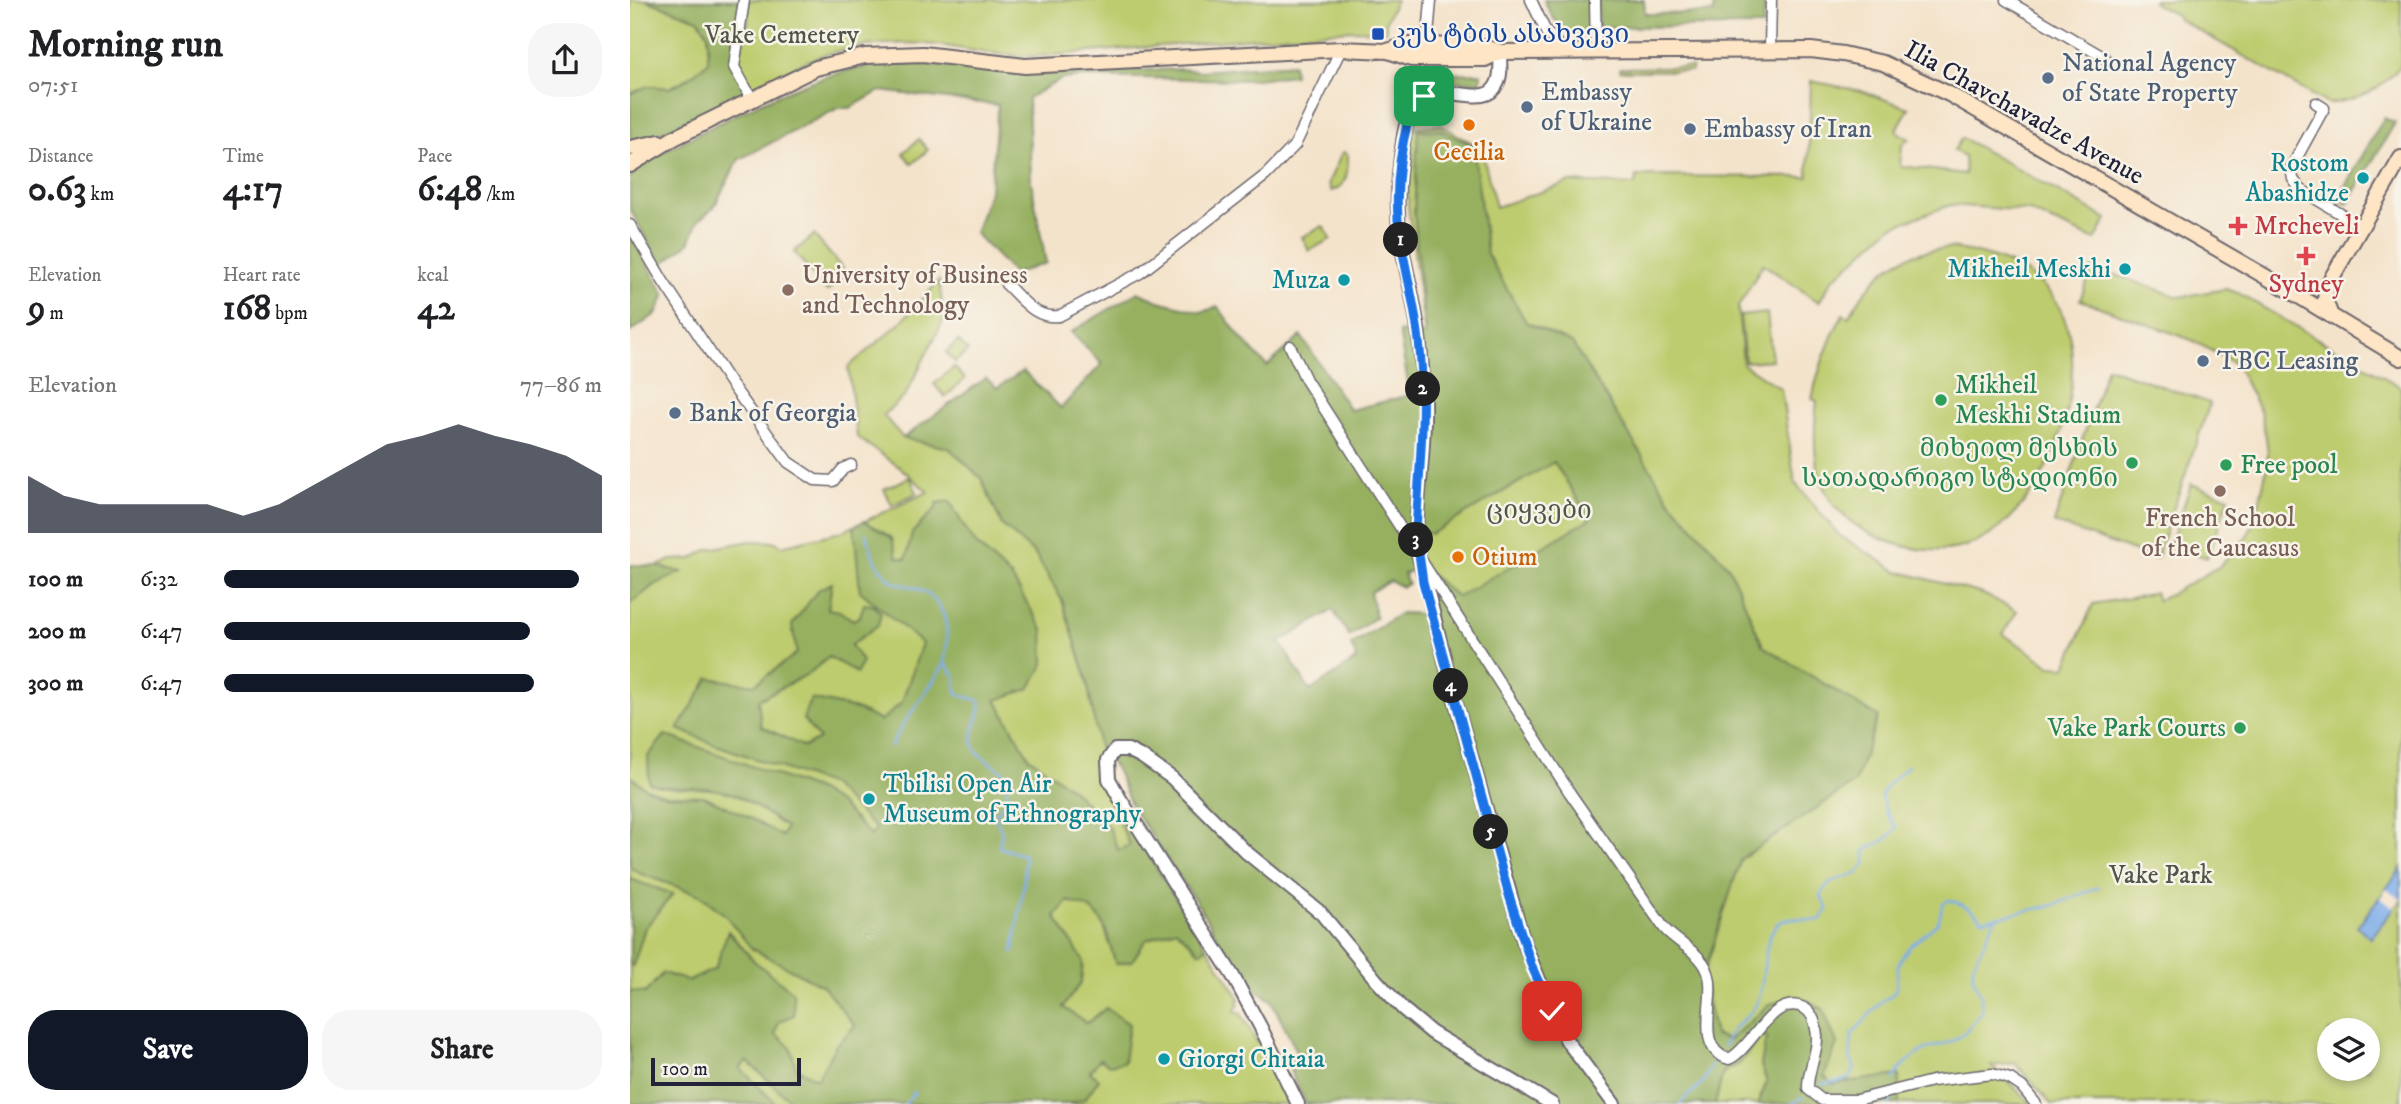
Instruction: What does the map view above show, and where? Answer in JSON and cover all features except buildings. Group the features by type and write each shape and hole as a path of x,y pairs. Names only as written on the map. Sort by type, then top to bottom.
{"main road":[{"name":"Ilia Chavchavadze Avenue","path":"674,138 816,68 880,55 923,54 1025,66 1341,49 1388,51 1406,59 1427,52 1485,59 1500,52 1770,50 1855,56 1883,63 1926,82 2287,289 2401,358"},
{"path":"630,148 674,138"},
{"path":"630,165 674,138"},
{"path":"2331,316 2325,300 2327,286 2401,158"},
{"path":"2287,289 2314,292 2327,286"}],"street":[{"path":"744,0 734,66 752,99"},
{"path":"1427,52 1431,0"},
{"path":"1531,0 1546,32 1565,52"},
{"path":"1595,0 1596,52"},
{"path":"1770,50 1771,0"},
{"path":"2006,0 2105,58"},
{"path":"1006,284 1037,313 1048,318 1059,316 1140,273 1266,176 1294,145 1341,49"},
{"path":"1500,52 1497,84 1491,92 1482,96 1449,93 1424,96 1412,109 1405,134 1397,203 1419,342 1424,405 1416,533 1420,561 1452,689 1524,943 1567,1041 1614,1104"},
{"path":"2316,103 2324,108 2291,168 2293,179 2300,189 2362,227"},
{"path":"630,225 663,281 731,384 788,462 815,480 833,481 843,469 851,465"},
{"path":"1290,346 1306,380 1420,561 1608,849 1672,937 1703,961 1709,974 1710,1037 1715,1051 1729,1059 1739,1055 1766,1020 1778,1010 1795,1006 1805,1008 1816,1026 1816,1051 1807,1080 1808,1088 1815,1097 1822,1100 1857,1100 1932,1081 1992,1074 2010,1079 2022,1087 2036,1104"},
{"path":"1298,1104 1261,1026 1233,976 1109,779 1108,760 1115,750 1128,750 1171,778 1246,852 1321,913 1377,981 1403,1009 1432,1033 1552,1104"}],"green space":[{"path":"630,0 646,0 698,19 708,34 708,63 687,79 669,88 648,86 630,94"},
{"path":"646,0 740,0 734,44 744,93 652,137 630,140 630,94 648,86 670,88 687,79 708,62 708,34 698,19"},
{"name":"Vake Cemetery","path":"748,0 1396,0 1386,20 1386,31 1351,30 1042,56 999,54 940,45 885,44 848,49 815,58 752,88 737,65 748,21"},
{"path":"1544,0 1592,0 1594,23 1580,34 1567,31 1557,23"},
{"path":"1598,0 1644,0 1645,14 1713,13 1714,0 1765,0 1763,26 1598,27"},
{"path":"2154,0 2401,0 2401,65 2386,81 2369,92 2328,104 2177,18 2178,16 2153,3"},
{"path":"893,63 1032,74 1181,69 1201,71 1293,64 1294,75 1247,80 1083,77 1062,79 1028,98 1031,181 1046,263 1014,274 975,233 990,190 998,105 880,91 850,108 838,108 738,160 714,207 698,221 689,243 661,265 630,209 630,178 640,164 731,117 795,88 827,76"},
{"path":"1692,67 1692,71 1620,71 1620,68"},
{"path":"1481,73 1481,82 1429,82 1429,74"},
{"name":"Vake Park","path":"1811,81 1861,91 1909,108 1896,131 1909,139 1902,145 1900,166 1965,174 1964,157 1954,150 1962,138 2107,219 2095,240 2029,211 1950,205 1891,227 1832,280 1819,302 1763,264 1738,307 1743,364 1781,389 1795,483 1839,535 1897,571 1983,594 2017,611 2003,634 2051,666 2066,667 2093,604 2155,592 2158,601 2220,566 2245,539 2255,522 2268,454 2260,411 2236,364 2192,340 2080,300 2093,267 2179,297 2226,289 2238,293 2401,387 2401,1104 2051,1104 2015,1063 1991,1066 2032,1104 1899,1104 1898,1079 1820,1090 1815,1010 1782,1001 1702,1061 1461,618 1402,552 1405,527 1431,533 1425,336 1408,206 1413,128 1440,125 1481,148 1496,207 1570,182 1635,185 1636,176 1808,177"},
{"path":"2384,118 2395,123 2347,204 2338,198"},
{"path":"1418,130 1440,130 1473,145 1487,254 1526,322 1572,343 1671,502 1729,567 1763,646 1878,717 1855,782 1741,859 1703,977 1715,1035 1729,1040 1770,1004 1800,997 1823,1009 1837,1044 1824,1076 1832,1084 1899,1075 1899,1104 1758,1104 1767,1082 1761,1065 1768,1038 1762,1035 1739,1064 1723,1072 1715,1104 1306,1104 1290,1071 1296,1050 1271,1000 1245,983 1195,900 1132,807 1116,769 1099,747 1086,676 1062,600 1035,554 1002,525 981,478 949,448 903,438 986,378 997,388 1023,371 1061,408 1102,364 1071,332 1138,292 1159,301 1201,312 1218,307 1241,338 1267,366 1301,336 1350,410 1410,395 1399,332 1425,335 1414,212","holes":["1554,462 1590,519 1458,597 1402,552 1405,528 1431,534","1414,569 1424,614 1401,613 1351,645 1357,659 1310,691 1280,642 1333,610 1349,636 1376,617 1370,592 1390,581 1402,587 1408,584 1404,574"]},
{"path":"919,139 928,150 912,164 903,153"},
{"path":"1344,152 1348,155 1346,177 1341,186 1331,191 1328,184"},
{"path":"1323,226 1331,239 1309,251 1302,237"},
{"path":"630,234 665,295 656,314 630,332"},
{"path":"814,235 847,274 827,291 794,252"},
{"name":"Mikheil Meskhi Stadium","path":"1950,248 2007,262 2032,276 2053,297 2067,326 2072,359 2070,395 2061,432 2046,467 2027,499 2003,524 1977,542 1963,547 1949,550 1920,549 1891,543 1865,531 1835,506 1819,475 1815,440 1817,401 1812,399 1824,355 1843,314 1848,317 1868,288 1889,267 1915,254"},
{"name":"Tbilisi Open Air Museum of Ethnography","path":"939,281 944,319 905,396 883,415 903,438 949,448 981,478 1002,525 1035,554 1062,600 1086,676 1101,750 1097,764 1100,777 1117,806 1112,808 1202,951 1207,947 1240,999 1235,1009 1237,1013 1240,1012 1257,1042 1262,1040 1292,1104 630,1104 630,604 654,585 681,572 657,566 671,560 691,559 707,550 750,541 776,542 781,546 841,532 928,492 902,469 857,437 848,367 898,325"},
{"path":"1767,313 1772,360 1745,362 1740,316"},
{"path":"958,341 968,351 955,362 946,352"},
{"path":"954,367 965,379 945,397 934,384"},
{"name":"მიხეილ მესხის სათადარიგო სტადიონი","path":"2107,367 2210,403 2156,559 2054,523"},
{"path":"910,477 917,493 892,505 884,489"},
{"path":"2191,484 2229,497 2207,558 2170,545"},
{"name":"Tbilisi Open Air Museum of Ethnography","path":"950,501 977,545 1012,578 1043,630 1044,664 1029,689 996,700 1029,757 1072,789 1109,827 1118,850 1130,845 1112,808 1117,806 1207,947 1200,952 1176,929 1146,940 1132,961 1116,964 1099,917 1089,908 1068,901 1055,916 1083,960 1081,983 1063,1007 1087,1023 1106,1008 1129,1024 1124,1062 1109,1065 1100,1059 1090,1072 1099,1079 1085,1099 1067,1104 794,1104 747,1061 740,1068 776,1104 630,1104 630,991 645,993 663,973 689,981 715,969 728,931 754,961 793,992 794,1015 779,1022 775,1033 791,1048 796,1068 817,1079 836,1045 855,1026 823,986 752,949 725,915 700,895 641,874 630,867 630,776 646,788 666,795 704,796 782,836 786,827 737,795 720,790 649,783 648,756 665,735 815,789 840,804 871,836 876,829 831,785 678,729 709,678 754,685 797,653 792,625 818,590 832,583 828,609 839,611 853,620 860,616 864,604 873,605 881,613 878,625 851,645 862,661 857,673 829,657 808,674 758,700 761,726 804,747 819,739 803,719 811,699 856,709 881,721 902,702 922,643 860,591 854,526 865,521 892,538 897,557 906,559 912,533 936,508 937,503"},
{"path":"630,565 657,566 682,572 654,585 630,604"},
{"path":"630,879 673,894 645,928 633,966 630,964"},
{"path":"1762,1034 1769,1037 1761,1065 1767,1082 1758,1104 1715,1104 1723,1072 1739,1064"}],"water":[{"path":"2401,869 2401,899 2371,938 2357,927"}],"pier":[{"path":"2386,889 2401,899 2394,908 2380,898"}],"waterway":[{"path":"866,534 875,560 886,576 894,582 924,592 940,607 947,639 944,662 955,676 956,692 980,702 973,734 975,748 1005,773 1008,798 995,815 1002,832 999,847 1025,856 1024,883 1013,952"},
{"path":"891,746 944,664"},
{"path":"1724,1046 1733,1029 1757,1003 1767,946 1775,927 1782,921 1791,919 1820,920 1827,909 1821,896 1827,886 1835,880 1857,874 1865,864 1865,851 1893,832 1896,827 1887,814 1881,796 1887,785 1908,766"},
{"path":"1821,1084 1849,1079 1855,1068 1850,1058 1852,1034 1883,1000 1892,995 1896,989 1898,965 1902,957 1910,946 1938,923 1943,903 1949,900 1958,903 1983,920 2054,905 2099,887"},
{"path":"1894,1079 1915,1055 1956,1039 1982,1013 1981,995 1973,978 1973,966 1996,917"},
{"path":"1680,1104 1704,1081 1712,1064"},
{"path":"905,1104 915,1092"},
{"path":"1792,1104 1803,1097"},
{"path":"1890,1104 1891,1100"}],"place":[{"name":"კუს ტბის ასახვევი","path":"1378,34"},
{"name":"National Agency of State Property","path":"2048,78"},
{"name":"Embassy of Ukraine","path":"1527,107"},
{"name":"Cecilia","path":"1469,125"},
{"name":"Embassy of Iran","path":"1690,129"},
{"name":"Rostom Abashidze","path":"2363,178"},
{"name":"Mrcheveli","path":"2238,226"},
{"name":"Sydney","path":"2306,256"},
{"name":"Mikheil Meskhi","path":"2125,269"},
{"name":"Muza","path":"1344,280"},
{"name":"University of Business and Technology","path":"788,290"},
{"name":"TBC Leasing","path":"2203,361"},
{"name":"Mikheil Meskhi Stadium","path":"1941,400"},
{"name":"Bank of Georgia","path":"675,413"},
{"name":"მიხეილ მესხის სათადარიგო სტადიონი","path":"2132,463"},
{"name":"Free pool","path":"2226,465"},
{"name":"French School of the Caucasus","path":"2220,491"},
{"name":"Otium","path":"1458,557"},
{"name":"Vake Park Courts","path":"2240,728"},
{"name":"Tbilisi Open Air Museum of Ethnography","path":"869,799"},
{"name":"Giorgi Chitaia","path":"1164,1059"}],"route":[{"path":"1424,96 1412,109 1408,120 1397,203 1419,342 1424,405 1417,548 1423,582 1508,892 1532,967 1552,1011"}],"park label":[{"name":"ციყვები","path":"1539,510"}]}
